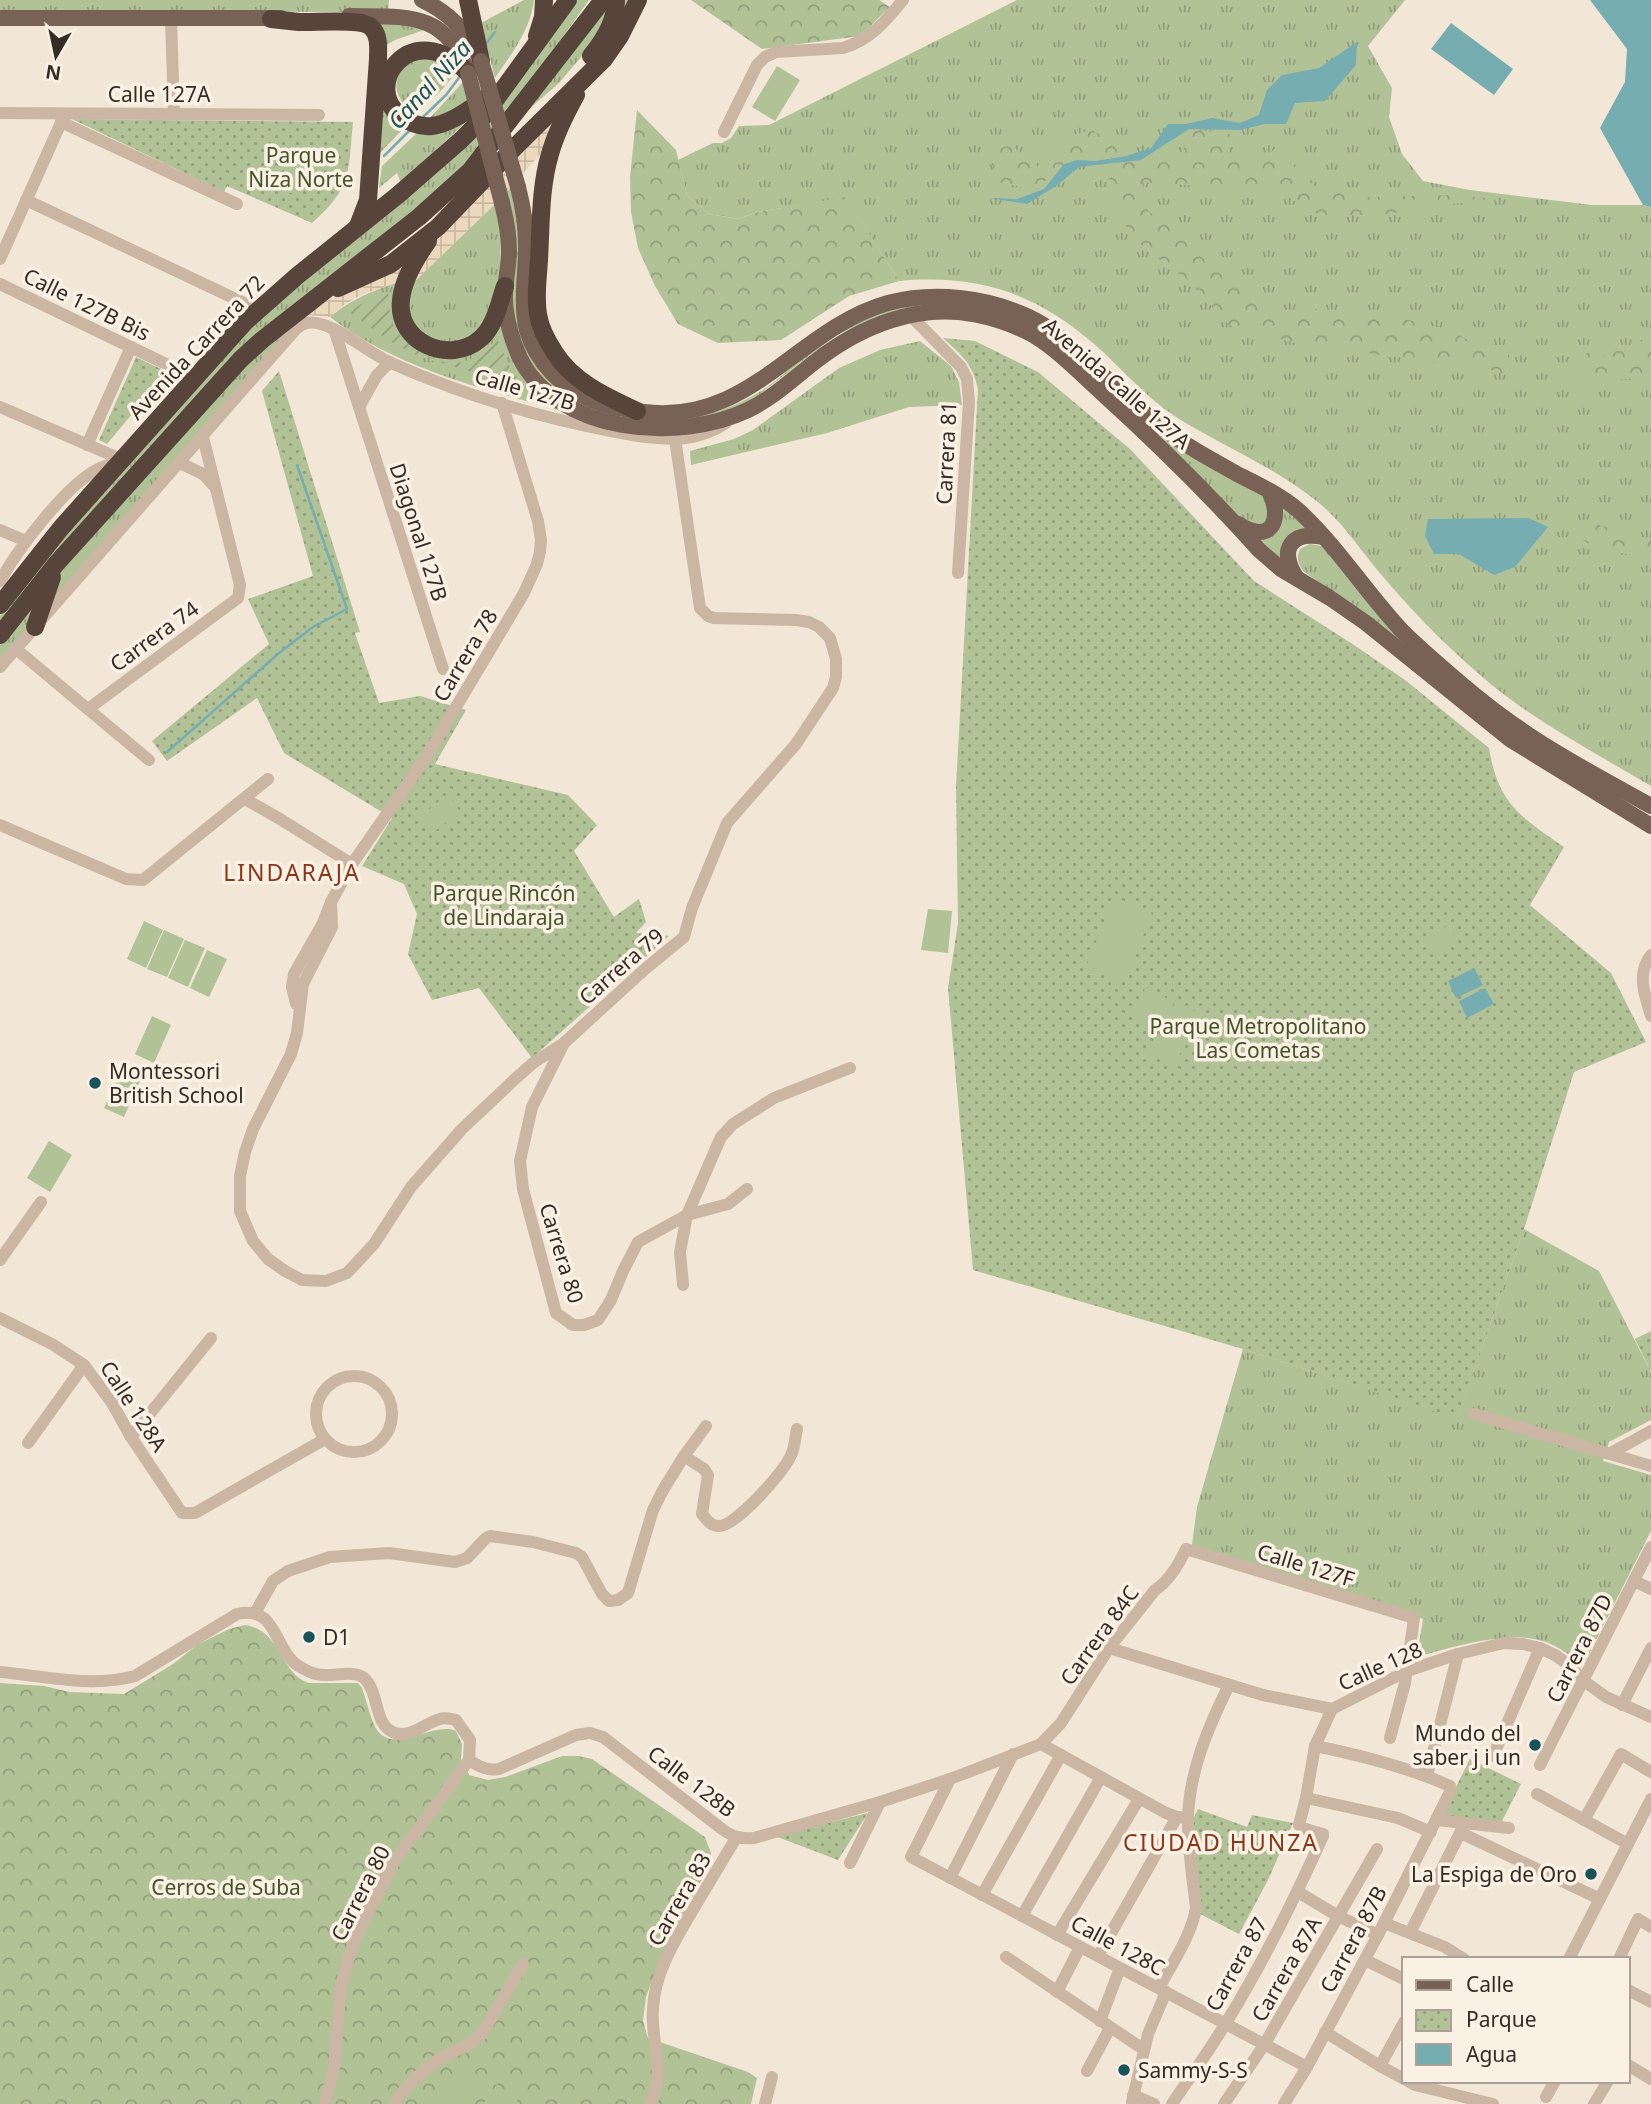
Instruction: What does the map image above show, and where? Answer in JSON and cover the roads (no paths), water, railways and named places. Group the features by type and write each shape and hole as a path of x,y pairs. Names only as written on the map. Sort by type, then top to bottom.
{"highway":[{"path":"468,0 475,67 425,50 412,52 401,57 392,67 387,79 390,104 398,115 409,122 432,126 446,122 507,85"},
{"path":"532,50 543,17 544,0"},
{"name":"Avenida Carrera 72","path":"0,605 52,538 257,310 357,229 480,121 568,0"},
{"name":"Avenida Carrera 72","path":"0,635 56,564 234,366 262,340 419,217 470,170 603,0"},
{"path":"470,170 562,89 589,59 605,38 613,21 616,0"},
{"name":"Avenida Carrera 72","path":"316,298 391,264 438,227 586,78 613,47 638,0"},
{"path":"271,19 360,23 375,32 378,47 368,200 357,229"},
{"path":"586,78 564,120 550,155 540,234 536,292 538,316 556,355 568,369 605,396 637,411"},
{"path":"438,227 412,267 401,300 402,317 421,343 432,349 452,352 482,339 491,326 505,286"},
{"path":"35,627 56,564"}],"main road":[{"path":"422,0 435,6 456,23 473,45 475,67"},
{"path":"0,18 271,19 346,16 406,19 443,32 475,67"},
{"name":"Avenida Calle 127A","path":"475,67 518,187 526,231 527,330 535,349 547,366 561,382 578,394 615,408 637,411 673,413 707,408 750,387 855,316 887,304 936,297 957,298 1012,310 1046,326 1173,436 1298,510 1405,634 1486,705 1536,740 1651,806"},
{"name":"Avenida Calle 127A","path":"475,67 508,236 509,261 505,286 508,320 520,358 538,382 565,405 580,414 632,426 656,429 709,423 737,415 762,403 818,359 870,327 910,315 952,312 973,314 1012,325 1053,349 1161,446 1266,557 1366,623 1511,740 1651,826"},
{"path":"1233,521 1253,532 1268,529 1275,521 1276,513 1275,502 1269,491"},
{"path":"1296,578 1287,554 1292,543 1300,537 1323,537"}],"street":[{"path":"723,132 757,65 765,57 776,52 852,46 879,28 903,0"},
{"path":"171,19 174,113"},
{"name":"Calle 127A","path":"0,113 63,118 174,113 319,115"},
{"path":"0,259 63,118 237,204"},
{"path":"26,200 257,310"},
{"name":"Calle 127B Bis","path":"0,284 195,378"},
{"name":"Carrera 81","path":"910,315 961,367 967,379 969,402 958,573"},
{"name":"Calle 127B","path":"203,437 296,329 312,322 334,329 390,362 460,390 595,428 643,437 675,439 707,433 737,415"},
{"name":"Diagonal 127B","path":"334,329 443,669"},
{"path":"87,444 131,347"},
{"path":"359,407 377,375 390,362"},
{"name":"Carrera 78","path":"347,1273 326,1281 302,1280 268,1259 253,1241 240,1211 240,1176 253,1129 291,1054 297,1033 298,983 294,974 352,864 453,714 524,593 537,564 541,540 538,521 502,403"},
{"path":"0,407 123,460"},
{"path":"0,667 203,437"},
{"path":"203,437 214,486"},
{"name":"Carrera 79","path":"347,1273 374,1244 411,1187 462,1129 524,1071 564,1043 684,937 692,908 727,823 796,744 833,688 836,659 830,638 809,622 720,619 708,616 699,608 675,439"},
{"name":"Avenida Carrera 72","path":"0,581 26,541 82,480 98,469 123,460"},
{"path":"180,463 203,474 214,486"},
{"name":"Carrera 74","path":"88,709 238,598 240,585 214,486"},
{"path":"0,530 26,541"},
{"path":"16,649 149,760"},
{"path":"0,825 126,878 143,880 268,779"},
{"path":"245,799 352,864"},
{"path":"1651,955 1644,966 1642,978 1651,1016"},
{"name":"Carrera 80","path":"564,1043 532,1107 520,1161 523,1189 556,1313 573,1325 584,1325 598,1320 611,1300 638,1242 687,1215 728,1204 747,1189"},
{"path":"684,1285 680,1252 687,1215 721,1137 733,1124 774,1098 850,1068"},
{"path":"0,1260 41,1202"},
{"name":"Calle 128A","path":"0,1318 52,1344 84,1365 112,1403 131,1437 182,1513 195,1513 325,1439"},
{"path":"131,1437 211,1338"},
{"path":"28,1443 84,1365"},
{"path":"354,1376 377,1384 390,1404 391,1416 389,1427 377,1443 368,1449 356,1451 334,1446 325,1439 318,1429 317,1404 330,1384 341,1378 354,1376"},
{"path":"1474,1413 1651,1466"},
{"path":"255,1613 273,1581 288,1571 330,1557 389,1553 455,1562 467,1558 491,1536 533,1542 576,1553 582,1557 602,1594 609,1601 618,1600 628,1593 653,1510 663,1490 706,1426"},
{"path":"684,1456 704,1469 708,1475 702,1514 709,1523 717,1526 727,1524 758,1499 791,1455 797,1429"},
{"path":"1609,1454 1651,1431"},
{"name":"Carrera 87D","path":"1540,1765 1651,1547"},
{"name":"Calle 127F","path":"1186,1549 1414,1619 1407,1671"},
{"name":"Carrera 84C","path":"1041,1744 1061,1723 1109,1648 1181,1561 1186,1549"},
{"path":"1634,1581 1651,1589"},
{"path":"0,1672 96,1682 117,1681 135,1675 237,1614 255,1613 263,1617 278,1635 289,1657 296,1664 317,1674 351,1674 364,1678 370,1685 383,1724 395,1734 406,1734 442,1718 456,1720 470,1740 469,1760"},
{"name":"Calle 128","path":"1109,1648 1263,1695 1332,1709 1407,1671 1458,1654 1504,1643 1523,1644 1555,1655 1606,1697 1651,1717"},
{"path":"1493,1756 1540,1648"},
{"path":"1622,1705 1651,1648"},
{"path":"1315,1746 1427,1776 1458,1654"},
{"path":"1390,1738 1407,1671"},
{"path":"1098,1956 1183,1818 1197,1758 1229,1685"},
{"path":"1332,1709 1315,1746 1306,1798 1398,1818 1431,1832"},
{"name":"Calle 128B","path":"469,1760 482,1768 499,1769 576,1735 590,1733 603,1737 736,1838 754,1838 880,1802 1041,1744"},
{"path":"1041,1744 1139,1799 1183,1818"},
{"path":"950,1878 1013,1754"},
{"path":"1584,1820 1621,1754 1651,1772"},
{"path":"982,1895 1061,1755"},
{"name":"Carrera 80","path":"325,2104 334,2067 341,1985 354,1941 394,1862 469,1760"},
{"name":"Carrera 87B","path":"1284,2104 1365,1960 1451,1788 1427,1776"},
{"path":"1022,1916 1101,1777"},
{"name":"Calle 128C","path":"950,1779 911,1857 1307,2067"},
{"path":"1537,1794 1628,1844"},
{"name":"Carrera 87","path":"1172,2104 1225,2024 1298,1892 1323,1836 1299,1825 1306,1798"},
{"path":"1057,1935 1139,1799"},
{"path":"1570,1957 1651,1799"},
{"path":"850,1863 880,1802"},
{"path":"1154,2104 1133,2099 1143,2049 1162,1990 1195,1916 1196,1908 1183,1818"},
{"path":"1437,1819 1463,1828 1600,1899"},
{"path":"1463,1828 1509,1828"},
{"path":"1410,1933 1463,1828"},
{"name":"Carrera 83","path":"650,2104 658,2081 652,2008 659,1979 668,1952 736,1838"},
{"name":"Carrera 87A","path":"1224,2104 1265,2045 1377,1849"},
{"path":"1298,1892 1338,1916 1381,1929 1410,1933 1442,1953"},
{"path":"1620,1957 1638,1919 1651,1927"},
{"path":"1057,1992 1080,1947"},
{"path":"1006,1957 1143,2049"},
{"path":"1365,1960 1402,1978"},
{"path":"394,2104 405,2088 440,2059 475,2042 523,1964"},
{"path":"1087,2071 1105,2024 1120,1968"},
{"path":"1630,1991 1651,2002"},
{"path":"1380,2066 1402,2026"},
{"path":"1325,2032 1402,2078"},
{"path":"1630,2067 1651,2079"},
{"path":"765,2104 772,2077"},
{"path":"1411,2083 1493,2104"},
{"path":"1546,2097 1554,2083"},
{"path":"1594,2104 1607,2083"}],"water":[{"path":"1590,0 1651,0 1651,207 1643,205 1600,128 1625,82 1627,49"},
{"path":"1451,23 1513,69 1494,95 1431,49"},
{"path":"1357,42 1356,65 1325,101 1295,103 1286,124 1265,124 1240,130 1189,129 1141,160 1079,167 1056,186 1027,204 988,198 1017,199 1044,189 1064,164 1077,160 1096,161 1151,148 1168,124 1186,124 1212,118 1240,123 1259,115 1267,90 1282,75 1319,68"},
{"path":"1528,518 1548,527 1515,567 1494,575 1459,554 1434,554 1425,536 1428,519"},
{"path":"1474,968 1483,985 1456,998 1448,981"},
{"path":"1485,988 1494,1004 1467,1018 1459,1001"}],"waterway":[{"name":"Canal Niza","path":"485,45 495,32"},
{"name":"Canal Niza","path":"421,119 446,95 461,75"},
{"name":"Canal Niza","path":"384,156 411,129"},
{"path":"167,752 279,653 313,627 347,609 297,465"}],"place":[{"name":"Montessori British School","path":"95,1083"},
{"name":"D1","path":"309,1637"},
{"name":"Mundo del saber j i un","path":"1535,1745"},
{"name":"La Espiga de Oro","path":"1591,1874"},
{"name":"Sammy-S-S","path":"1124,2070"}],"district":[{"name":"LINDARAJA","path":"292,872"},
{"name":"CIUDAD HUNZA","path":"1221,1842"}],"park label":[{"name":"Parque Niza Norte","path":"301,167"},
{"name":"Parque Rincón de Lindaraja","path":"504,905"},
{"name":"Parque Metropolitano Las Cometas","path":"1258,1038"},
{"name":"Cerros de Suba","path":"226,1887"}]}
